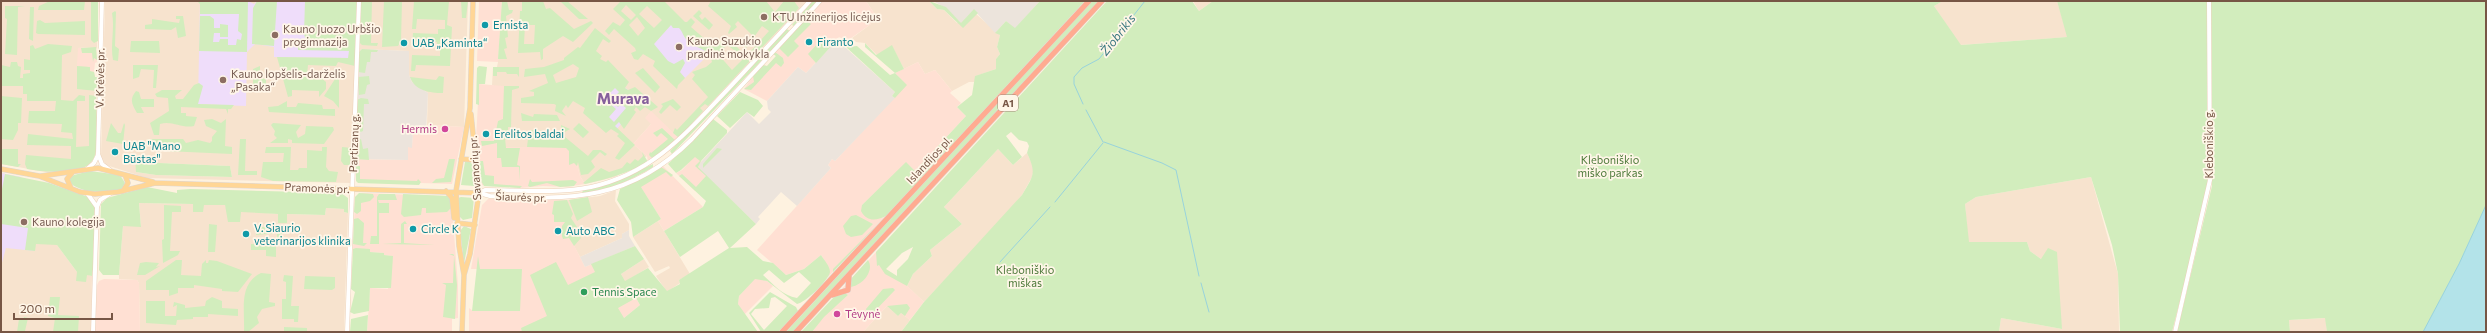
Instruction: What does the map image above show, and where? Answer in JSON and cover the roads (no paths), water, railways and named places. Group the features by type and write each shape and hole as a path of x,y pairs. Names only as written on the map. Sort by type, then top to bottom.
{"highway":[{"name":"Islandijos pl.","path":"782,332 1089,1"},
{"name":"Islandijos pl.","path":"796,332 1102,1"},
{"path":"830,295 848,290 849,275"}],"main road":[{"name":"V. Krėvės pr.","path":"98,154 102,1"},
{"name":"Partizanų g.","path":"347,332 359,1"},
{"name":"Savanorių pr.","path":"464,275 475,225 479,193 470,108 473,1"},
{"name":"Šiaurės pr.","path":"479,193 485,190 580,189 623,177 653,161 686,134 810,1"},
{"name":"Šiaurės pr.","path":"479,193 486,196 551,199 576,197 618,187 657,168 671,158 692,139 820,1"},
{"name":"Kleboniškio g.","path":"2175,332 2210,180 2209,1"},
{"path":"787,25 793,31"},
{"name":"Savanorių pr.","path":"462,332 464,275 457,223 456,191 470,108"},
{"path":"667,151 671,158"},
{"path":"87,169 94,163 98,154"},
{"path":"98,154 102,164 110,170"},
{"path":"461,159 476,160"},
{"path":"653,161 657,168"},
{"path":"1,168 39,176 71,188"},
{"name":"Pramonės pr.","path":"72,173 87,169 110,170 154,183 456,191 479,193"},
{"path":"39,176 72,173"},
{"path":"71,188 67,179 72,173"},
{"path":"123,191 128,183 125,175"},
{"name":"Pramonės pr.","path":"71,188 86,193 111,193 154,183"},
{"path":"576,197 580,189"},
{"path":"513,197 518,190"},
{"path":"446,191 452,198 454,221 458,229"},
{"path":"86,193 97,207"},
{"path":"93,332 97,207 100,200 111,193"},
{"path":"457,223 475,225"}],"water":[{"path":"2486,205 2486,332 2423,332 2459,264"}],"waterway":[{"name":"Žiobrikis","path":"1083,104 1074,84 1074,77 1082,68 1099,59 1145,1"},
{"name":"Žiobrikis","path":"1086,110 1103,142"},
{"path":"1104,142 1162,163 1176,170 1199,276"},
{"name":"Žiobrikis","path":"1055,202 1103,143"},
{"name":"Žiobrikis","path":"1000,262 1050,207"},
{"path":"1201,283 1209,312"}],"place":[{"name":"KTU Inžinerijos licėjus","path":"764,17"},
{"name":"Ernista","path":"485,25"},
{"name":"Kauno Juozo Urbšio progimnazija","path":"275,35"},
{"name":"Firanto","path":"809,42"},
{"name":"UAB „Kaminta“","path":"404,43"},
{"name":"Kauno Suzukio pradinė mokykla","path":"679,47"},
{"name":"Kauno lopšelis-darželis „Pasaka“","path":"223,80"},
{"name":"Hermis","path":"445,129"},
{"name":"Erelitos baldai","path":"486,134"},
{"name":"UAB \"Mano Būstas\"","path":"115,152"},
{"name":"Kauno kolegija","path":"24,222"},
{"name":"Circle K","path":"413,229"},
{"name":"Auto ABC","path":"558,231"},
{"name":"V. Siaurio veterinarijos klinika","path":"246,234"},
{"name":"Tennis Space","path":"584,292"},
{"name":"Tėvynė","path":"837,314"}],"district":[{"name":"Murava","path":"623,99"}],"park label":[{"name":"Kleboniškio miško parkas","path":"1610,166"},
{"name":"Kleboniškio miškas","path":"1025,276"}]}
